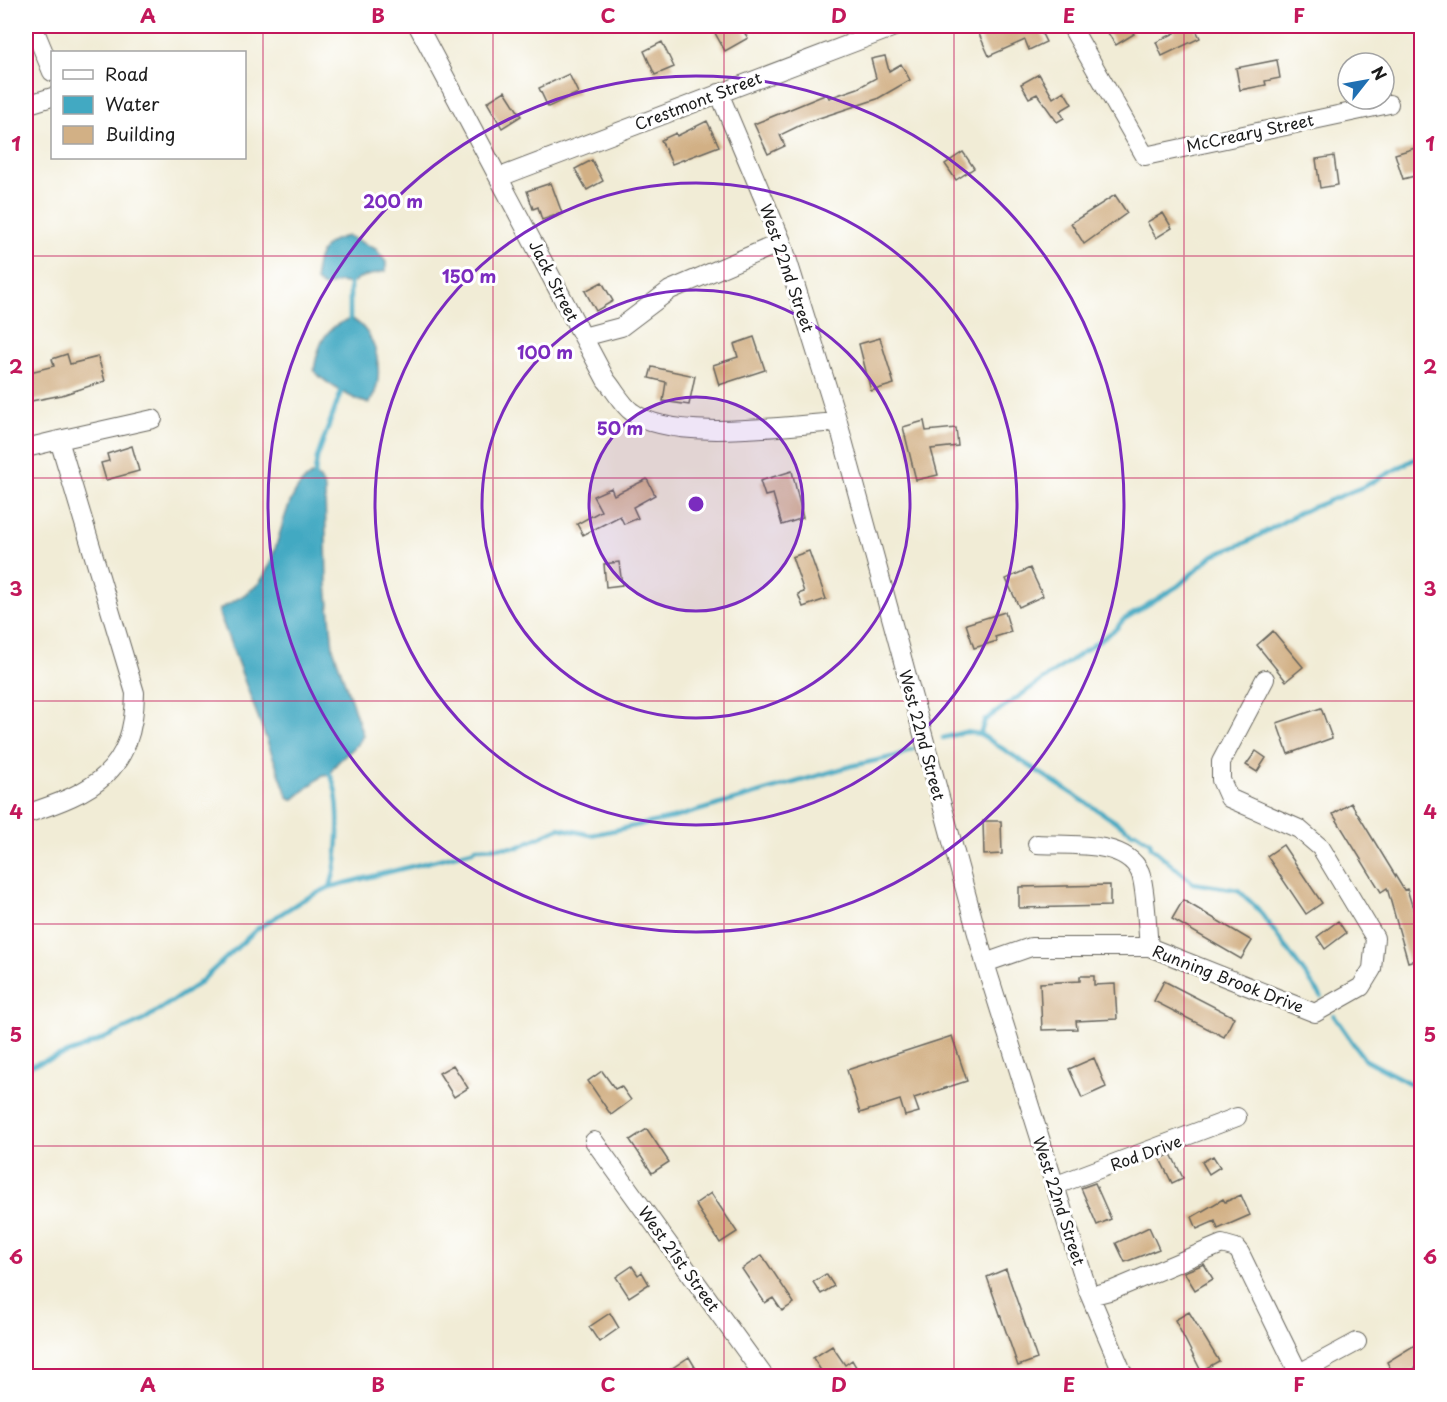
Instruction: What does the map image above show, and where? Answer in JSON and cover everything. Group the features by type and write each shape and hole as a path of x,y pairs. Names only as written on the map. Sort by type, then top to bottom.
{"street":[{"path":"33,26 51,70"},
{"name":"Jack Street","path":"418,26 606,380 631,412 667,428 706,429 837,422"},
{"name":"Crestmont Street","path":"500,177 897,26"},
{"name":"McCreary Street","path":"1071,26 1145,156 1356,111"},
{"name":"West 22nd Street","path":"719,93 782,242 837,422 985,963 1090,1296 1124,1377"},
{"path":"26,105 51,97"},
{"path":"583,337 621,327 670,290 782,242"},
{"path":"26,448 153,419"},
{"path":"26,814 81,794 105,777 122,755 135,722 135,693 59,440"},
{"name":"Running Brook Drive","path":"985,963 1031,947 1149,947 1315,1013 1361,987 1372,969 1375,938 1321,848 1299,829 1229,798 1221,780 1221,762 1265,679"},
{"path":"1037,844 1109,849 1130,858 1141,873 1149,947"},
{"name":"Rod Drive","path":"1054,1186 1237,1117"},
{"name":"West 21st Street","path":"594,1141 764,1377"},
{"path":"1090,1296 1113,1290 1222,1244 1230,1245 1240,1253 1296,1375 1357,1342"}],"water":[{"path":"348,236 376,249 386,262 386,271 359,278 351,284 340,282 324,287 316,281 319,257 332,241"},
{"path":"351,319 368,334 377,357 378,382 375,394 369,403 340,390 314,370 324,337 335,326"},
{"path":"311,475 320,479 325,489 327,584 333,648 363,735 330,774 323,775 293,800 288,797 219,613 220,609 255,587 267,571 293,496"}],"building":[{"path":"729,26 740,26 748,38 725,51 715,33"},
{"path":"1009,26 1038,26 1046,42 1029,50 1025,40 989,56 979,34 993,28 995,31"},
{"path":"1103,26 1128,26 1134,34 1116,45"},
{"path":"1171,26 1194,26 1200,38 1162,56 1156,42 1175,33"},
{"path":"662,42 674,67 655,75 644,51"},
{"path":"885,56 889,71 901,64 910,80 877,99 807,122 780,135 785,146 768,154 754,124 827,94 829,98 858,88 876,78 871,59"},
{"path":"1277,60 1280,78 1265,81 1266,85 1240,90 1236,68"},
{"path":"569,74 578,93 548,107 539,88"},
{"path":"1039,74 1053,98 1064,91 1072,104 1060,111 1064,118 1057,122 1037,94 1029,98 1021,84"},
{"path":"505,91 521,116 502,128 487,102"},
{"path":"707,121 719,146 672,164 661,140 676,133 677,136"},
{"path":"1422,146 1422,174 1403,179 1395,154"},
{"path":"963,152 974,168 956,180 945,164"},
{"path":"1334,156 1338,185 1320,188 1316,159"},
{"path":"592,160 603,181 587,190 575,169"},
{"path":"551,183 562,213 542,220 538,207 533,209 527,191"},
{"path":"1115,195 1127,213 1084,244 1071,223"},
{"path":"1163,213 1172,228 1156,238 1147,222"},
{"path":"602,282 613,301 596,311 585,291"},
{"path":"754,337 765,370 719,385 713,365 738,357 734,344"},
{"path":"880,338 894,384 871,391 859,344"},
{"path":"67,354 70,364 98,357 105,381 62,395 26,402 26,373 54,366 52,359"},
{"path":"652,367 695,376 689,405 663,401 666,382 649,378"},
{"path":"924,421 926,431 956,428 958,446 931,449 938,475 916,480 903,427"},
{"path":"132,446 139,471 106,480 101,463 109,461 107,454"},
{"path":"792,471 803,518 782,525 773,494 765,496 760,481"},
{"path":"647,479 655,495 633,507 638,518 624,524 620,516 583,535 577,524 601,511 593,496 611,488 614,495"},
{"path":"809,551 826,599 803,607 798,594 804,592 792,557"},
{"path":"619,562 622,585 606,587 604,564"},
{"path":"1030,568 1043,596 1019,607 1006,579"},
{"path":"1005,612 1011,632 995,637 997,641 974,648 966,624"},
{"path":"1273,631 1303,667 1286,681 1257,645"},
{"path":"1321,708 1332,738 1288,754 1277,723"},
{"path":"1256,751 1266,758 1257,772 1246,765"},
{"path":"1351,803 1404,890 1407,889 1422,938 1422,958 1408,962 1387,888 1381,892 1333,814"},
{"path":"983,821 1001,821 1002,854 984,855"},
{"path":"1283,845 1322,903 1306,914 1267,856"},
{"path":"1110,885 1110,906 1019,908 1019,887"},
{"path":"1183,900 1252,941 1241,959 1172,919"},
{"path":"1338,921 1346,933 1325,949 1317,937"},
{"path":"1080,976 1094,976 1094,985 1115,984 1117,1019 1076,1021 1077,1029 1042,1030 1040,983 1080,981"},
{"path":"1164,981 1234,1017 1224,1037 1154,1001"},
{"path":"952,1036 967,1081 914,1098 919,1112 905,1116 900,1100 860,1113 847,1070"},
{"path":"1094,1058 1106,1087 1082,1098 1069,1069"},
{"path":"453,1065 468,1088 454,1097 439,1073"},
{"path":"602,1071 615,1089 621,1086 631,1100 611,1115 588,1081"},
{"path":"647,1129 669,1162 652,1173 630,1140"},
{"path":"1171,1154 1183,1178 1172,1183 1160,1159"},
{"path":"1213,1156 1220,1167 1209,1174 1202,1162"},
{"path":"1095,1183 1111,1219 1097,1225 1081,1188"},
{"path":"711,1193 737,1232 720,1243 695,1204"},
{"path":"1241,1195 1250,1215 1218,1229 1215,1221 1197,1229 1192,1217 1223,1199 1225,1202"},
{"path":"1149,1227 1159,1249 1125,1262 1116,1243"},
{"path":"762,1255 794,1303 782,1311 773,1298 765,1303 742,1269"},
{"path":"1204,1264 1213,1279 1195,1290 1184,1272"},
{"path":"632,1266 638,1275 642,1272 649,1284 629,1297 616,1277"},
{"path":"1006,1269 1037,1359 1018,1366 987,1277"},
{"path":"826,1274 834,1286 821,1294 813,1282"},
{"path":"1189,1312 1219,1361 1201,1371 1175,1320"},
{"path":"610,1313 619,1328 599,1342 589,1327"},
{"path":"1418,1343 1422,1350 1422,1364 1401,1377 1395,1377 1387,1362"},
{"path":"832,1346 845,1365 852,1360 862,1377 825,1377 813,1358"},
{"path":"689,1357 701,1377 659,1377"}],"waterway":[{"path":"350,279 350,325"},
{"path":"314,481 317,458 342,389"},
{"path":"980,734 985,720 1116,629 1123,620 1178,586 1213,555 1245,543 1301,512 1365,486 1422,455"},
{"path":"943,738 965,732 980,734 1150,842 1151,847 1193,883 1238,890 1258,909 1321,996"},
{"path":"26,1067 80,1049 142,1021 197,985 257,929 301,901 330,887 472,851 476,848 518,847 559,828 591,835 673,818 851,766 897,756 913,749"},
{"path":"327,769 336,793 338,810 336,861 330,887"},
{"path":"1334,1016 1364,1059 1413,1085 1422,1097"}]}
